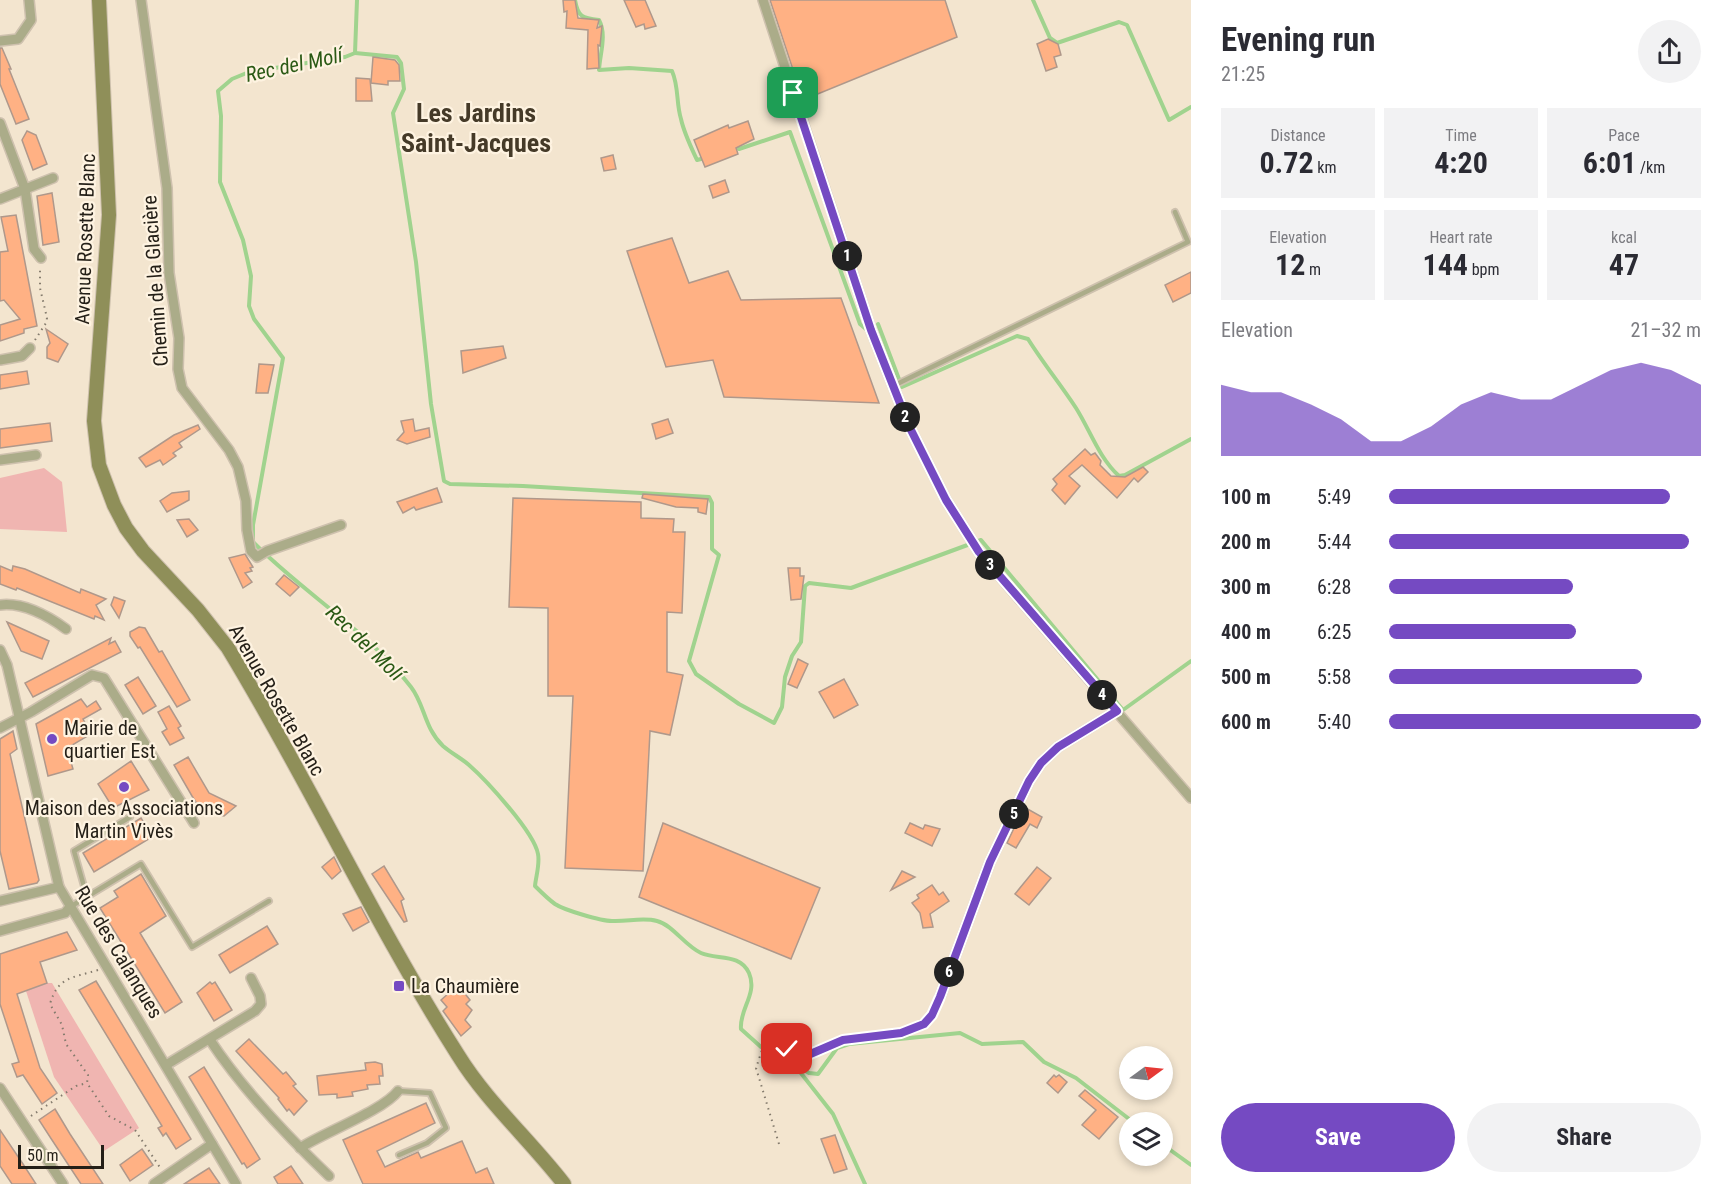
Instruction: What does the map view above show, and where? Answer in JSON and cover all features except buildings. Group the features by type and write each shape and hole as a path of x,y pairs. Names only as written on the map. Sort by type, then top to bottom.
{"main road":[{"path":"92,0 100,52"},
{"path":"99,0 100,52"},
{"name":"Avenue Rosette Blanc","path":"100,52 107,146 109,216 94,421 99,465 107,489 126,528 143,551 198,610 228,648 402,961 458,1055 478,1085 564,1184"}],"street":[{"path":"0,41 18,39 31,20 29,0"},
{"name":"Chemin de la Glacière","path":"141,0 166,188 170,273 179,338 182,388 229,450 238,467 246,501 247,530 251,551 257,557 341,525"},
{"path":"763,0 871,330 899,384 909,426 946,500 979,552 1191,798"},
{"path":"0,123 25,189 34,249 41,258"},
{"path":"0,199 53,178"},
{"path":"0,360 22,356 30,348"},
{"path":"0,460 36,455"},
{"path":"0,605 9,604 46,615 66,629"},
{"name":"Rue des Calanques","path":"0,650 7,665 59,887 236,1184"},
{"path":"0,728 92,675 104,678 194,823"},
{"path":"940,997 990,862 1029,781 1041,763 1058,747 1117,711"},
{"path":"0,901 59,887"},
{"path":"0,931 65,913 70,907"},
{"path":"166,1065 255,1011 261,1004 260,996 251,978"},
{"path":"210,1040 227,1066 300,1148 329,1176"},
{"path":"0,1090 63,1184"},
{"path":"300,1148 386,1102 398,1091"},
{"path":"154,1184 212,1144"}],"lane":[{"path":"899,384 1188,242 1175,212"},
{"path":"87,897 74,851 130,817"},
{"path":"70,907 141,864 192,947 269,901"},
{"path":"398,1091 430,1093 446,1128 427,1143 399,1155"}],"path":[{"path":"30,348 46,324 40,288 41,258"},
{"path":"107,968 60,982 53,992 50,1004 62,1025 66,1044 88,1075 87,1083 109,1116 135,1130 166,1176"},
{"path":"779,1144 756,1068 762,1050 774,1044 808,1055 843,1040 901,1033 924,1024 932,1015 940,997"},
{"path":"22,1122 76,1086 87,1083"}],"shaded area":[{"path":"44,468 62,482 67,532 0,529 0,478"},
{"path":"52,983 139,1128 104,1151 54,1077 26,991"}],"waterway":[{"name":"Rec del Molí","path":"357,0 355,53 345,57 249,72 232,79 218,91 221,116 220,182 243,240 251,276 249,306 254,319 283,358 253,525 253,542 394,666 416,694 428,724 437,739 486,782 528,833 538,854 535,886 547,898 566,909 600,919 612,921 646,919 663,923 695,950 740,962 745,967 749,973 751,988 741,1029 761,1047 780,1050 793,1063 833,1114 865,1184"},
{"path":"575,0 582,16 599,20 603,32 599,70 629,68 672,71 676,83 679,113 686,135 697,160 705,158"},
{"path":"1033,0 1050,38 1057,43 1119,22 1127,25 1169,120 1191,107"},
{"path":"355,53 397,57 401,63 404,89 393,113 416,262 431,404 444,481 450,484 709,497 712,503 712,549 719,555 689,661 696,674 739,704 774,723 782,707 785,677 792,656 801,642 805,586 809,583 851,588 981,540 1123,710 1191,661"},
{"path":"739,149 790,132 860,324 867,330"},
{"path":"878,324 902,387 1017,336 1028,339 1076,408 1106,461 1119,476 1125,475 1191,439"},
{"path":"796,1065 809,1073 818,1074 837,1048 849,1044 960,1033 982,1044 1023,1042 1044,1062 1076,1078 1120,1112"},
{"path":"1173,1152 1191,1165"}],"place":[{"name":"Mairie de quartier Est","path":"52,739"},
{"name":"Maison des Associations Martin Vivès","path":"124,787"},
{"name":"La Chaumière","path":"399,986"}],"district":[{"name":"Les Jardins Saint-Jacques","path":"476,128"}],"route":[{"path":"787,1049 808,1055 818,1053 829,1044 843,1040 901,1033 924,1024 932,1015 940,997 990,862 1029,781 1041,763 1058,747 1117,711 979,552 946,500 909,426 871,330 793,93"}]}
